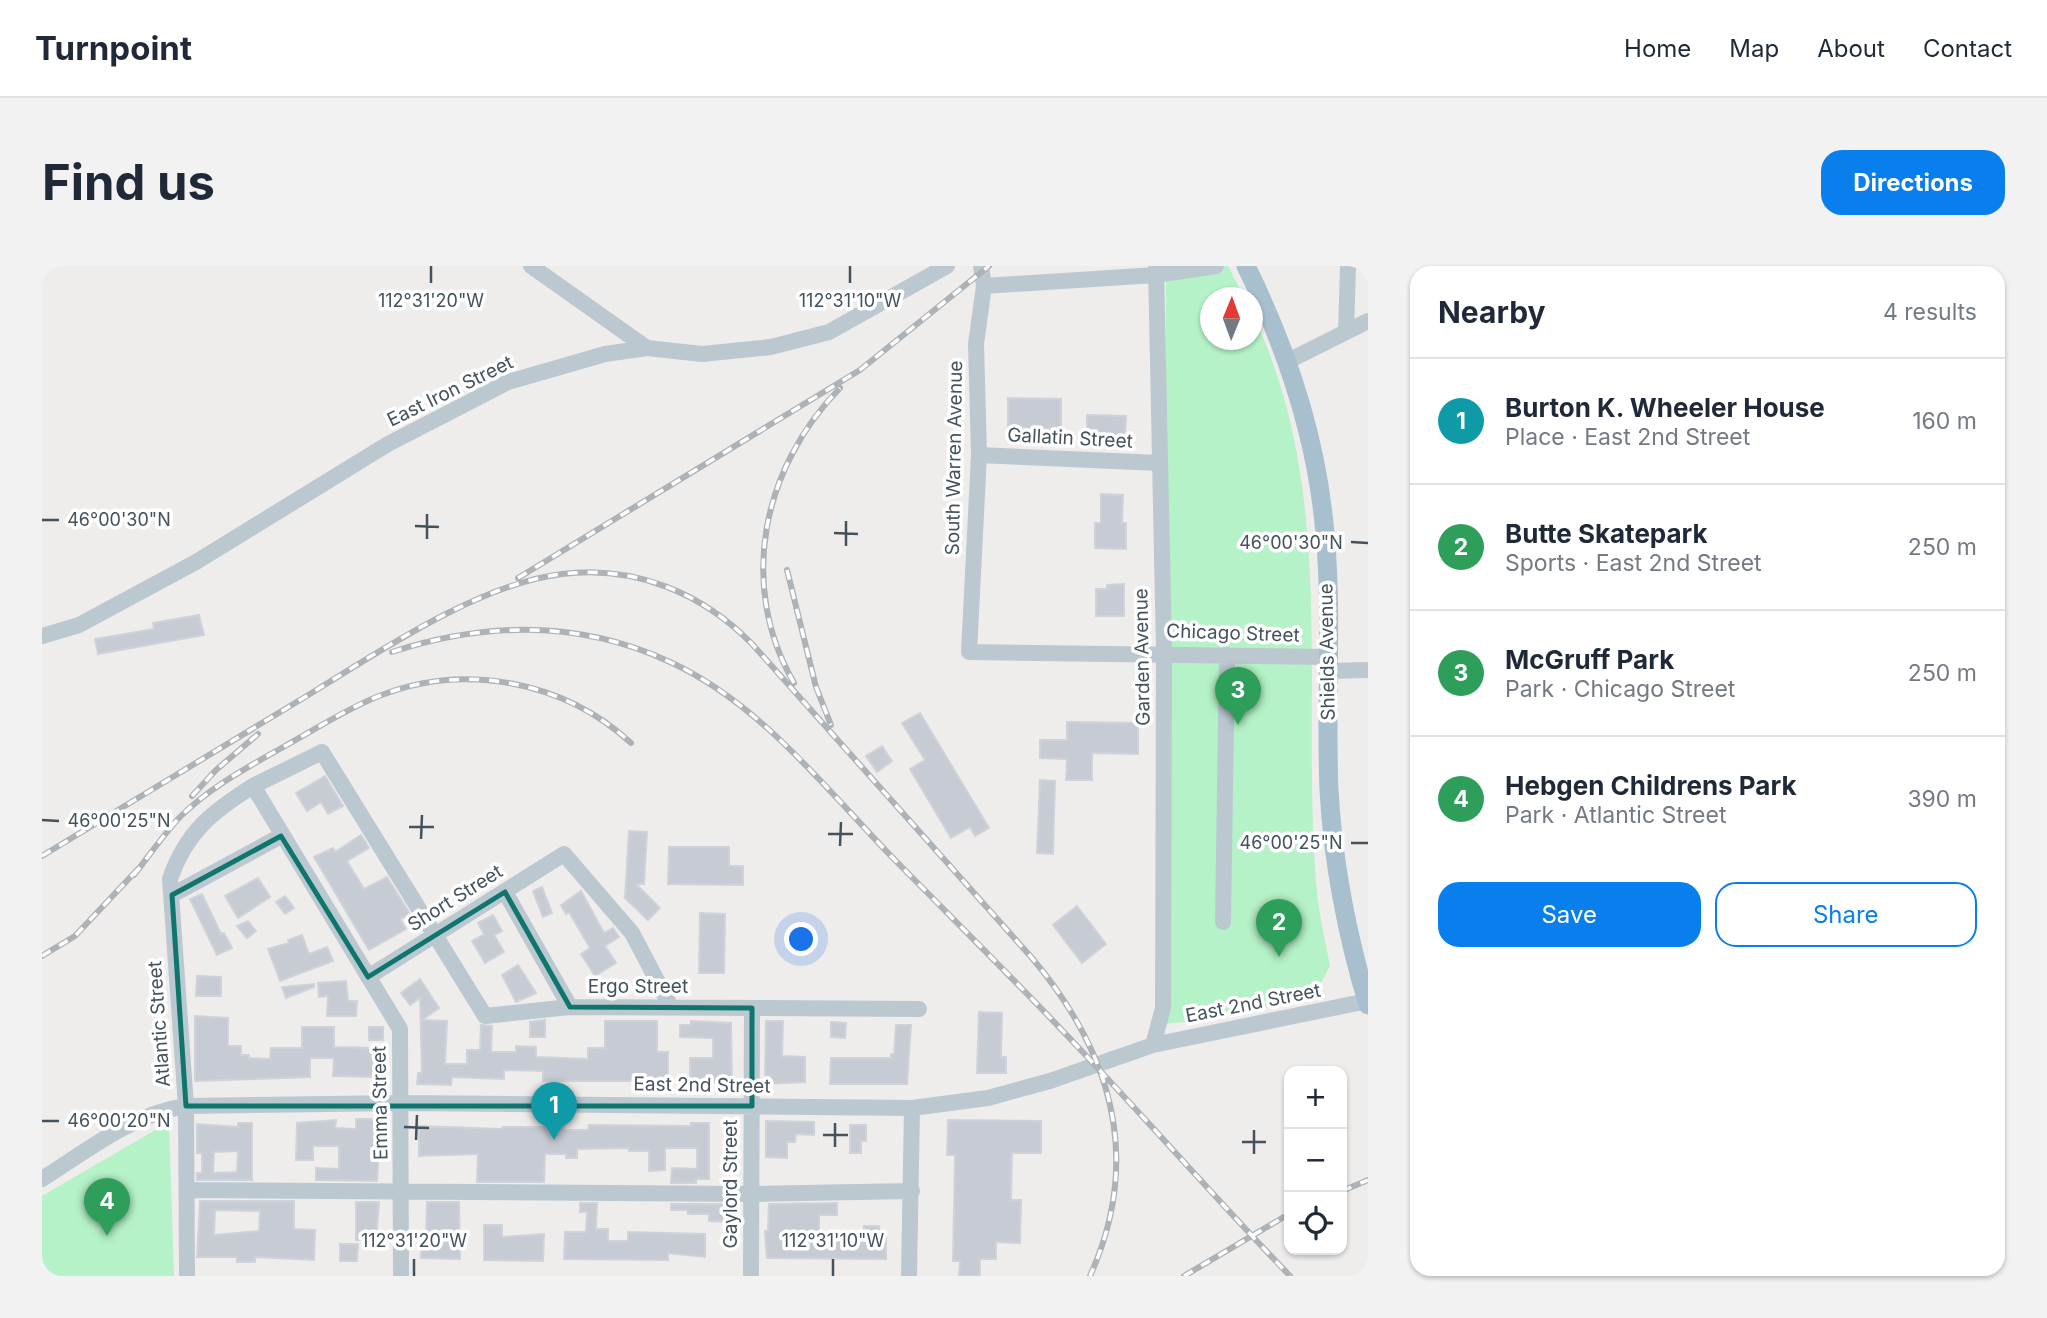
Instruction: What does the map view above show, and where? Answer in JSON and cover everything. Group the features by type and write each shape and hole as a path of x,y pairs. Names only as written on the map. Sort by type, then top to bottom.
{"main road":[{"name":"Shields Avenue","path":"1246,266 1276,327 1300,399 1323,512 1329,790 1334,856 1367,1003"}],"street":[{"path":"531,266 647,348"},
{"name":"East Iron Street","path":"42,636 79,625 196,562 388,444 508,382 605,354 647,348 702,354 771,347 829,332 947,266"},
{"name":"South Warren Avenue","path":"969,652 979,455 976,344 984,286 981,266"},
{"path":"984,286 1216,266"},
{"path":"1346,332 1348,266"},
{"name":"Garden Avenue","path":"1153,1045 1163,1008 1164,652 1156,271"},
{"path":"1287,361 1368,321"},
{"name":"Gallatin Street","path":"979,455 1159,463"},
{"name":"Chicago Street","path":"969,652 1164,652 1227,655 1368,670"},
{"path":"1223,922 1227,655"},
{"name":"Atlantic Street","path":"187,1276 186,1106 170,878 180,851 213,811 253,786 322,752 435,936"},
{"name":"Emma Street","path":"253,786 400,1029 401,1276"},
{"path":"172,895 281,836"},
{"name":"Short Street","path":"368,977 564,854 632,933 671,1007"},
{"name":"Ergo Street","path":"505,892 570,1006 919,1009"},
{"path":"435,936 485,1016 570,1006"},
{"name":"East 2nd Street","path":"42,1179 132,1122 157,1110 186,1106 402,1102 912,1108 978,1100 1019,1091 1153,1045 1367,1003"},
{"name":"Gaylord Street","path":"751,1276 752,1007"},
{"path":"909,1276 912,1108"},
{"path":"187,1190 751,1194 912,1191"}],"highlighted area":[{"path":"281,836 368,977 505,892 570,1007 752,1008 752,1106 186,1106 172,895"}],"green space":[{"path":"1166,266 1228,266 1239,287 1200,287 1200,350 1263,350 1263,341 1279,383 1297,452 1311,594 1312,810 1316,882 1330,966 1315,994 1223,1018 1163,1024"},
{"path":"169,1122 174,1276 42,1276 42,1196"}],"building":[{"path":"1008,398 1061,399 1061,429 1008,428"},
{"path":"1087,415 1126,416 1125,436 1087,435"},
{"path":"1101,494 1123,495 1122,523 1126,523 1126,549 1095,548 1095,523 1101,523"},
{"path":"1124,584 1124,616 1096,616 1096,589"},
{"path":"199,615 204,635 98,654 95,639 154,629 153,623"},
{"path":"920,713 989,828 975,836 970,827 951,838 910,769 925,760 902,723"},
{"path":"1067,722 1138,723 1138,754 1092,753 1092,780 1066,780 1067,759 1040,758 1040,740 1067,740"},
{"path":"882,746 892,761 877,772 866,756"},
{"path":"325,776 343,806 328,814 321,802 307,811 296,793"},
{"path":"1040,780 1055,781 1053,854 1037,853"},
{"path":"629,831 647,832 644,884 636,884 660,908 648,920 625,898"},
{"path":"361,835 369,848 347,861 364,889 387,877 410,914 400,919 406,929 369,950 314,857 333,848 335,852"},
{"path":"669,847 729,847 729,866 743,866 743,885 668,884"},
{"path":"258,878 270,897 238,918 225,896"},
{"path":"542,887 552,913 543,917 533,891"},
{"path":"581,891 604,933 613,928 619,937 605,946 616,963 595,976 581,954 590,948 569,912 566,914 561,905"},
{"path":"202,894 221,934 224,933 232,948 217,955 190,899"},
{"path":"285,896 294,908 285,914 276,902"},
{"path":"1077,906 1106,944 1082,963 1053,925"},
{"path":"700,913 725,914 724,973 699,973"},
{"path":"493,915 502,931 494,935 504,952 485,963 472,941 484,934 478,923"},
{"path":"248,921 256,931 247,938 237,926"},
{"path":"302,935 309,954 327,947 333,961 280,981 268,949 289,943 288,940"},
{"path":"518,965 536,993 516,1002 502,975"},
{"path":"197,976 221,977 221,996 196,996"},
{"path":"420,979 439,1008 422,1020 447,1021 445,1064 467,1064 467,1050 480,1050 481,1025 492,1026 491,1052 516,1052 516,1046 536,1047 536,1057 588,1059 588,1048 605,1048 605,1021 657,1021 657,1052 668,1052 668,1081 543,1081 543,1071 504,1070 504,1079 452,1077 451,1085 417,1084 418,1073 422,1073 420,998 410,1005 401,993"},
{"path":"346,981 348,1001 357,1001 356,1016 327,1016 328,996 319,997 318,983"},
{"path":"314,984 314,987 286,998 282,987"},
{"path":"979,1012 1002,1013 1001,1057 1006,1057 1006,1073 977,1073"},
{"path":"195,1016 228,1018 228,1046 241,1046 241,1055 249,1055 249,1058 270,1059 271,1048 302,1048 302,1027 334,1027 334,1047 377,1048 377,1077 333,1076 334,1058 310,1058 310,1077 195,1081"},
{"path":"545,1020 545,1037 530,1037 530,1022"},
{"path":"691,1021 731,1023 732,1081 690,1084 690,1058 713,1058 713,1038 680,1037 680,1025 691,1025"},
{"path":"766,1021 783,1021 782,1056 805,1057 805,1082 765,1084"},
{"path":"831,1022 846,1023 845,1038 831,1037"},
{"path":"896,1025 911,1025 907,1084 830,1084 831,1058 891,1058 891,1054 894,1054"},
{"path":"369,1027 383,1027 383,1040 369,1040"},
{"path":"356,1119 381,1119 377,1181 316,1180 316,1168 339,1169 339,1146 313,1146 313,1160 296,1160 297,1123 336,1120 335,1128 356,1129"},
{"path":"948,1120 1041,1121 1041,1153 1012,1153 1011,1200 1021,1200 1020,1243 996,1242 996,1259 980,1259 980,1276 959,1276 960,1261 953,1261 955,1155 947,1155"},
{"path":"766,1121 814,1122 814,1135 796,1134 795,1142 787,1142 787,1158 766,1157"},
{"path":"238,1123 252,1123 252,1180 197,1180 197,1173 202,1173 202,1153 197,1153 197,1124 238,1127","holes":["238,1151 237,1172 213,1173 214,1152"]},
{"path":"691,1123 709,1123 709,1179 696,1179 696,1183 671,1183 672,1168 697,1169 697,1148 665,1148 665,1170 649,1171 649,1151 629,1151 629,1148 577,1149 577,1158 566,1158 566,1154 545,1154 544,1182 477,1182 478,1154 419,1156 419,1126 502,1129 564,1127 564,1130 588,1130 589,1125 691,1126"},
{"path":"850,1125 866,1125 866,1141 861,1141 861,1153 850,1153"},
{"path":"200,1201 294,1201 294,1229 315,1230 314,1260 255,1257 255,1262 237,1262 237,1257 197,1257","holes":["215,1210 260,1211 259,1231 214,1235"]},
{"path":"356,1202 379,1202 376,1240 356,1240"},
{"path":"427,1202 459,1202 460,1259 421,1258 422,1237 426,1237"},
{"path":"580,1203 597,1203 596,1229 608,1229 608,1241 628,1241 628,1232 705,1234 705,1257 668,1253 668,1260 564,1259 565,1232 586,1232 587,1212 580,1212"},
{"path":"837,1203 837,1215 819,1215 819,1240 864,1240 864,1226 879,1226 879,1234 886,1234 886,1259 767,1258 765,1231 768,1231 769,1204"},
{"path":"671,1204 730,1204 730,1222 709,1221 709,1214 688,1214 688,1210 671,1210"},
{"path":"484,1225 502,1225 502,1237 544,1234 543,1261 484,1260"},
{"path":"340,1244 358,1244 357,1261 340,1261"}],"railway":[{"path":"518,578 860,370 989,266"},
{"path":"794,683 776,645 766,606 763,567 767,528 777,490 792,454 814,419 840,388"},
{"path":"787,570 816,687 831,725"},
{"path":"42,856 396,641 497,591 530,580 589,572 616,574 666,587 690,597 712,611 753,645 1032,958 1060,994 1082,1031 1099,1070 1111,1109 1116,1149 1115,1190 1106,1233 1090,1276"},
{"path":"392,652 462,635 497,631 567,632 636,648 703,679 733,700 790,749 892,857 1031,997 1290,1276"},
{"path":"134,875 180,817 217,787 355,707 411,686 445,680 478,680 512,684 544,692 575,705 604,722 631,743"},
{"path":"192,796 216,770 258,734"},
{"path":"42,956 75,936 138,869"},
{"path":"1347,1189 1368,1180"},
{"path":"1184,1276 1284,1217"}],"place":[{"name":"McGruff Park","path":"1238,725"},
{"name":"Butte Skatepark","path":"1279,957"},
{"name":"Burton K. Wheeler House","path":"554,1140"},
{"name":"Hebgen Childrens Park","path":"107,1236"}]}
